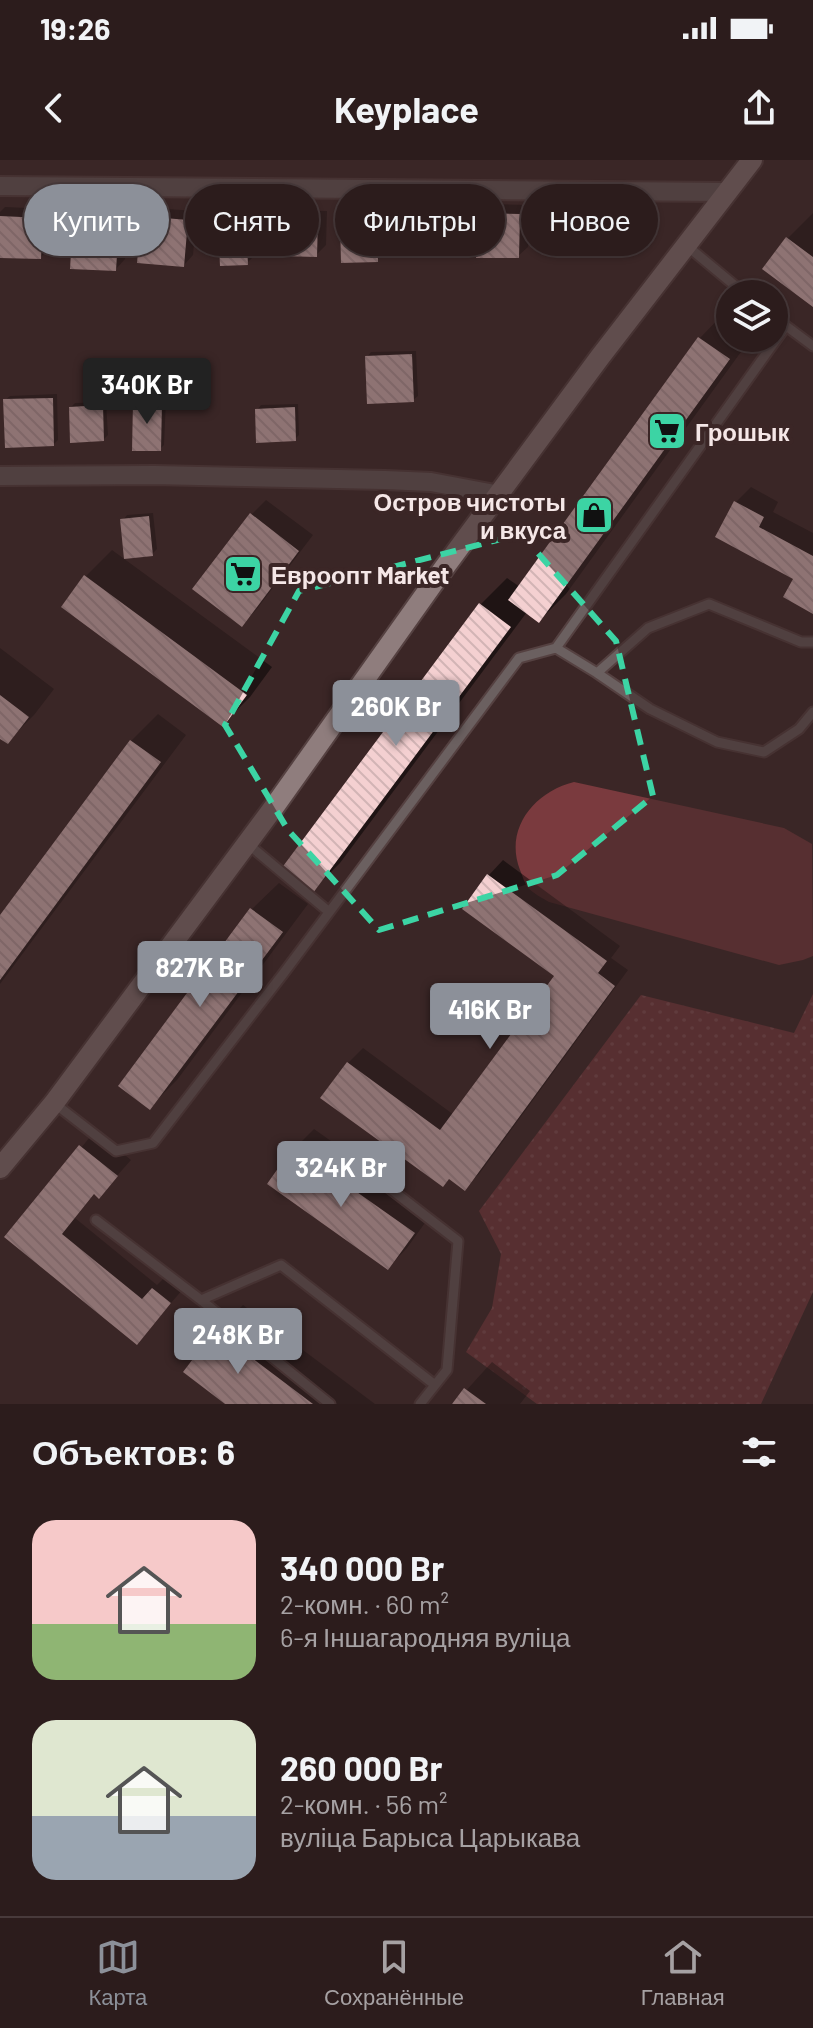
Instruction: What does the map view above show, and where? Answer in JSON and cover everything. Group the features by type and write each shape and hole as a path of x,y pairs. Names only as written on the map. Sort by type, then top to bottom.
{"main road":[{"path":"0,1168 54,1103 274,807 444,568 752,160"}],"street":[{"path":"0,186 727,192"},
{"path":"0,476 154,475 385,480 431,482 500,495"}],"lane":[{"path":"685,245 728,280"},
{"path":"788,327 813,346"},
{"path":"54,1103 116,1151 153,1143 519,658 556,648 767,352"},
{"path":"597,673 648,628 709,604 801,642 813,642"},
{"path":"556,648 650,709 717,742 764,752 799,729 813,712"},
{"path":"245,842 328,911"},
{"path":"379,1180 458,1241 447,1370 420,1404"},
{"path":"96,1220 330,1404"},
{"path":"201,1300 281,1265 435,1385"}],"highlighted area":[{"path":"521,534 616,641 653,796 557,875 379,930 288,830 225,725 299,591"}],"shaded area":[{"path":"574,782 784,828 812,844 813,956 779,965 549,902 532,892 525,882 516,855 520,827 535,803 546,794"},
{"path":"813,994 813,1292 761,1404 537,1404 466,1352 492,1308 501,1254 479,1211 641,995 794,1033"}],"building":[{"path":"505,214 520,214 519,258 476,258 505,256"},
{"path":"0,216 24,217 24,256 41,256 41,259 0,258"},
{"path":"169,218 185,220 184,267 137,263 138,256 169,256"},
{"path":"786,237 813,257 813,307 788,288 788,280 777,280 762,269"},
{"path":"71,256 117,256 116,271 70,269"},
{"path":"220,256 248,256 248,265 220,266"},
{"path":"341,256 378,256 378,262 341,263"},
{"path":"698,337 730,359 539,623 508,600"},
{"path":"412,354 414,402 367,404 365,356"},
{"path":"53,398 54,446 5,448 3,399"},
{"path":"133,402 162,402 161,451 132,451"},
{"path":"103,405 104,441 70,443 69,407"},
{"path":"295,407 296,441 256,443 255,409"},
{"path":"734,501 764,517 759,527 813,556 813,614 783,597 793,579 715,537"},
{"name":"Евроопт Market","path":"250,513 299,551 242,627 192,589"},
{"path":"149,516 153,556 124,559 120,519"},
{"path":"84,575 247,695 223,727 61,607"},
{"path":"479,603 511,627 313,893 281,869"},
{"path":"0,695 29,717 8,744 0,739"},
{"path":"130,740 161,762 0,980 0,915"},
{"path":"487,874 607,961 598,973 615,986 465,1191 449,1179 443,1187 320,1098 347,1062 440,1130 554,976 462,909"},
{"path":"250,908 283,932 150,1110 118,1086"},
{"path":"79,1145 118,1176 99,1199 94,1194 62,1234 142,1299 152,1288 171,1303 137,1345 4,1237"},
{"path":"293,1147 415,1233 388,1270 267,1184"},
{"path":"215,1330 313,1404 225,1404 183,1372"},
{"path":"464,1388 486,1404 452,1404"}],"place":[{"name":"Грошык","path":"667,431"},
{"name":"Остров чистоты и вкуса","path":"594,515"},
{"name":"Евроопт Market","path":"243,574"}]}
